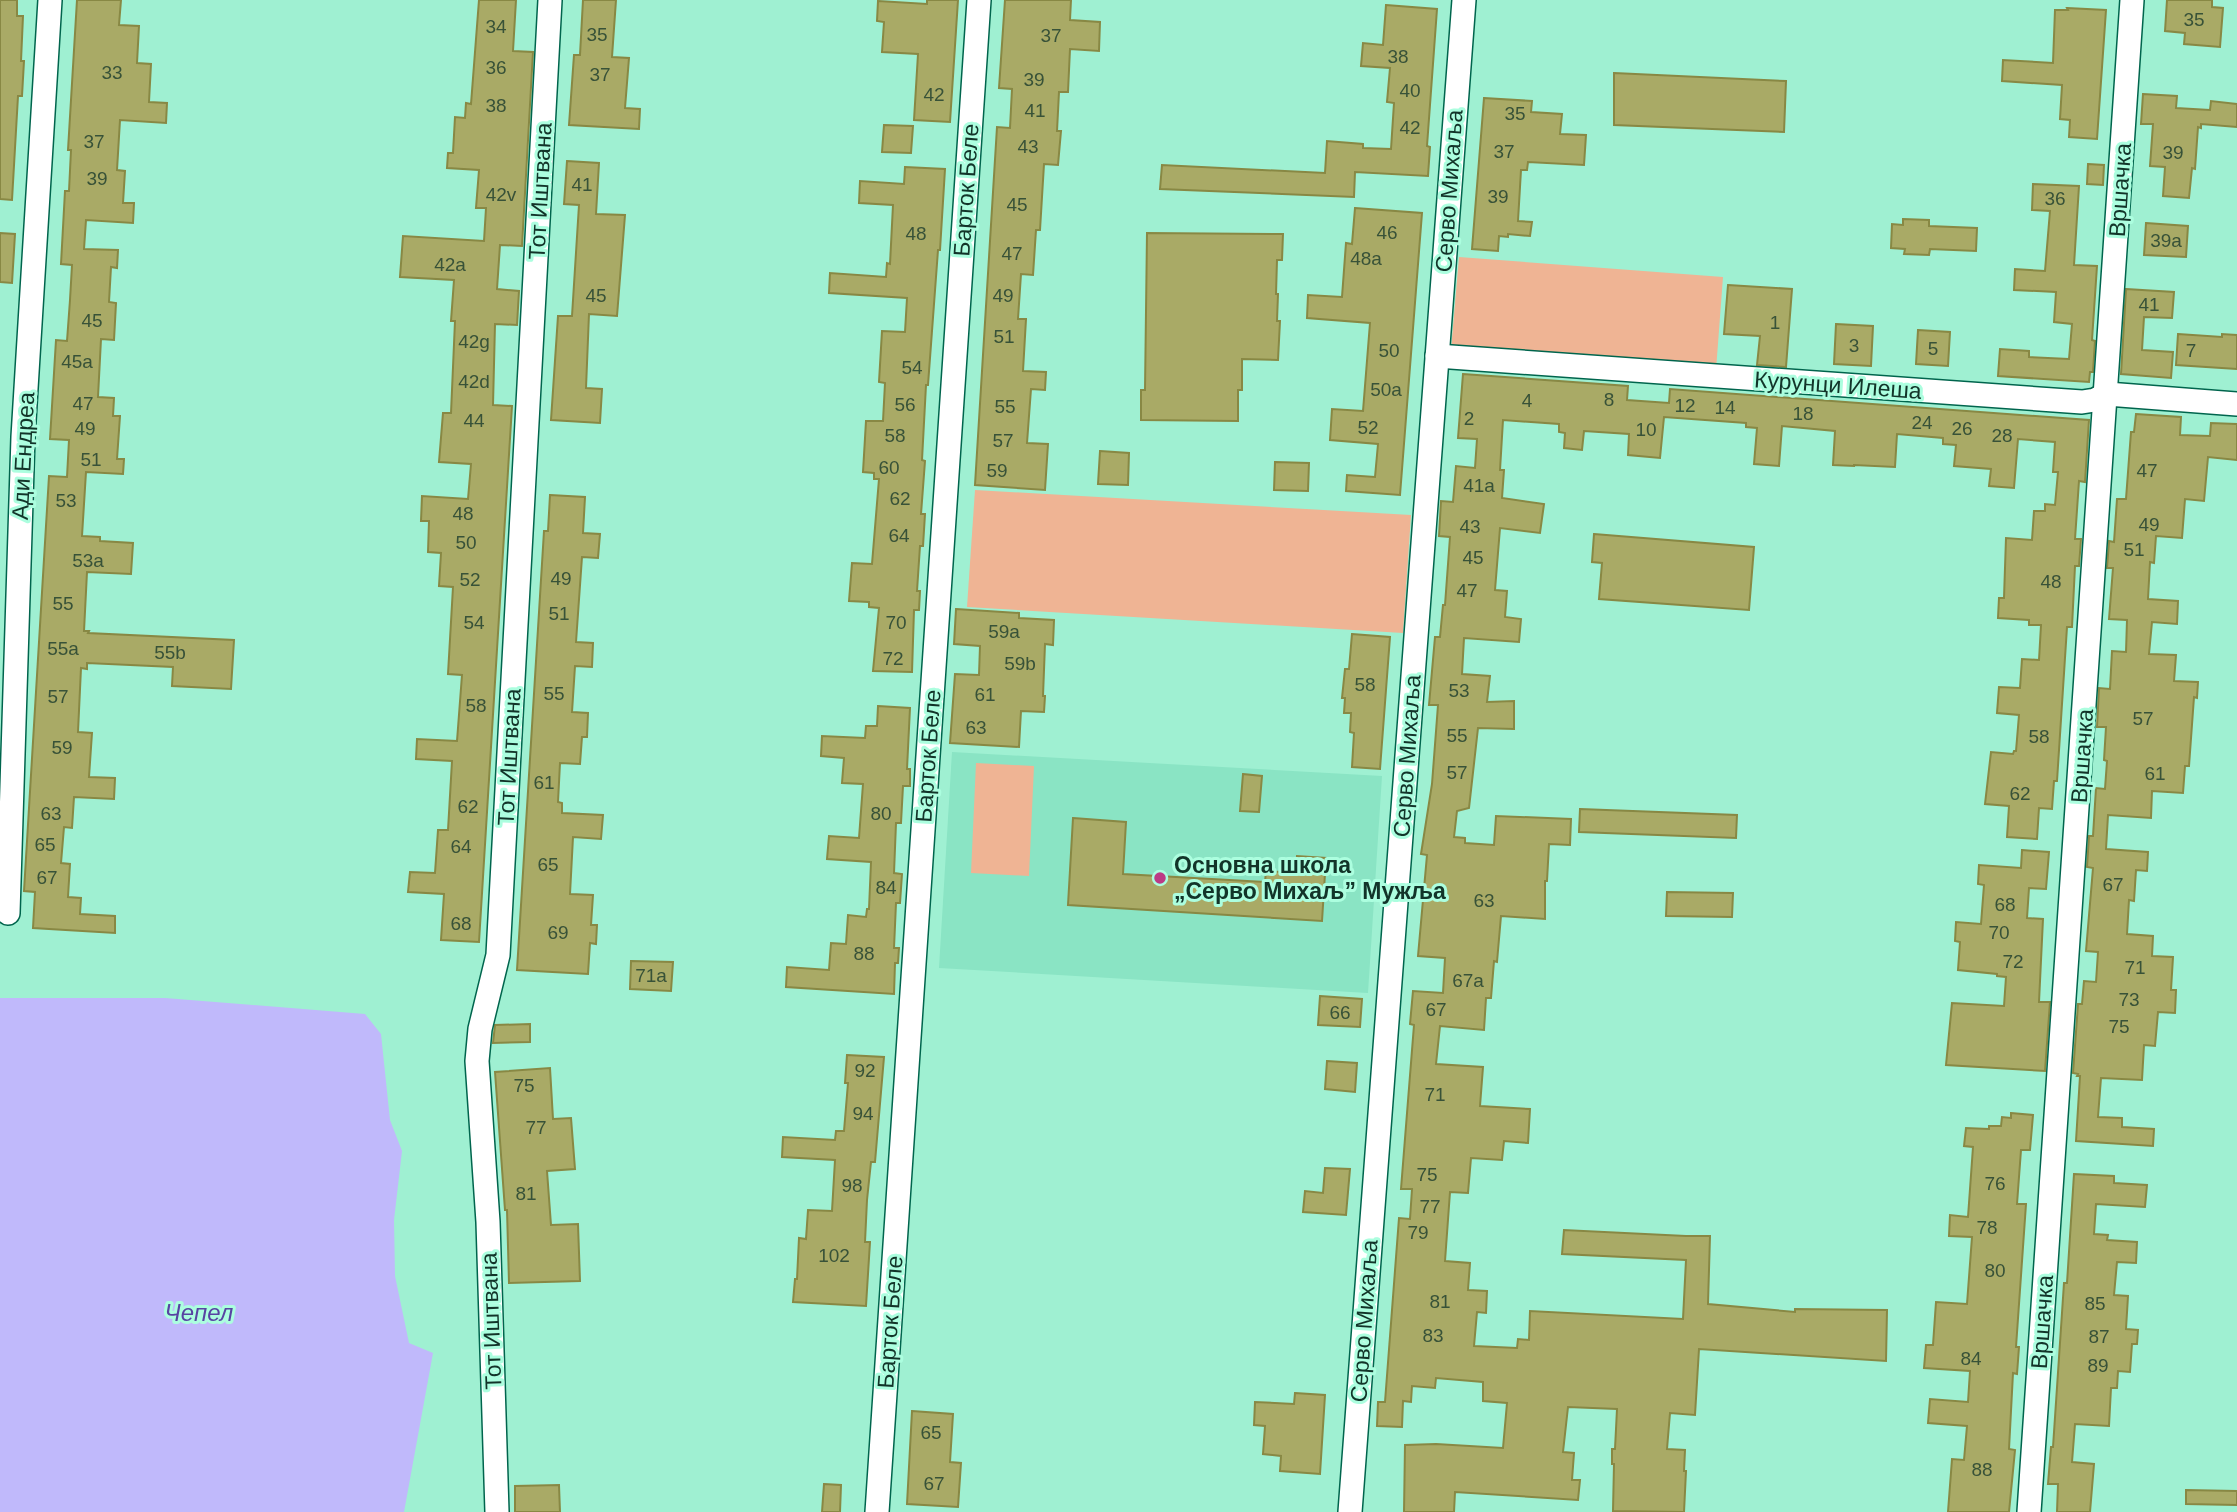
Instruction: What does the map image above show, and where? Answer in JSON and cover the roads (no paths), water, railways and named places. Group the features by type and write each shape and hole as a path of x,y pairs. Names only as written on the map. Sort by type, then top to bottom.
{"street":[{"name":"Ади Ендреа","path":"8,913 6,776 23,437 50,0"},
{"name":"Тот Иштвана","path":"497,1512 488,1222 477,1061 480,1028 498,955 550,0"},
{"name":"Барток Беле","path":"877,1512 979,0"},
{"name":"Серво Михаља","path":"1350,1512 1464,0"},
{"name":"Вршачка","path":"2029,1512 2132,0"},
{"name":"Курунци Илеша","path":"1437,356 2082,402 2107,394 2237,404"}],"water":[{"name":"Чепел","path":"0,998 165,998 365,1014 381,1034 390,1120 402,1151 394,1220 395,1276 409,1343 433,1353 404,1512 0,1512"}],"place":[{"name":"Основна школа „Серво Михаљ” Мужља","path":"1160,878"}]}
